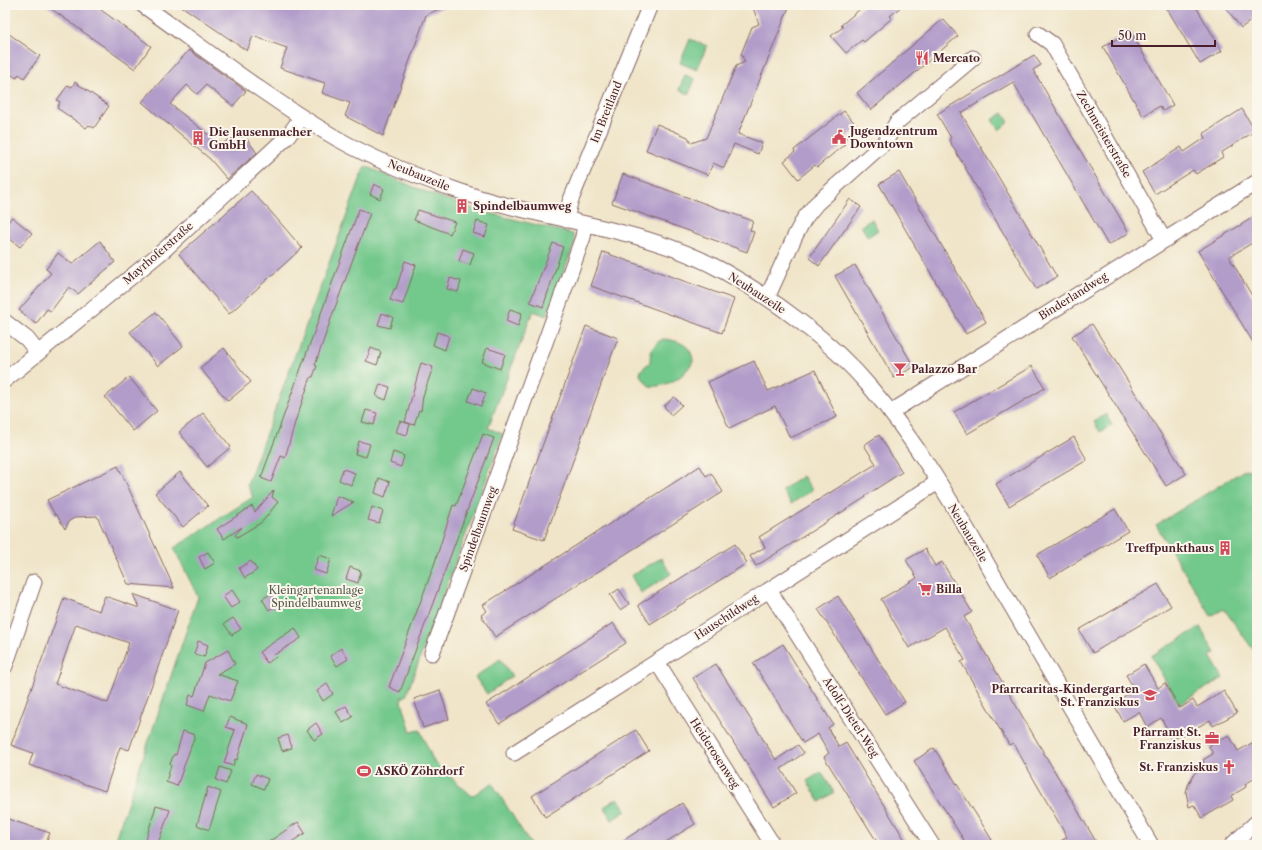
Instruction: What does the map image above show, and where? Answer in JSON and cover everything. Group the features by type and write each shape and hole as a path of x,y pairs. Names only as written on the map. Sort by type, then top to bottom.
{"street":[{"name":"Neubauzeile","path":"143,5 302,117 340,140 416,175 461,192 566,220 631,234 692,255 738,279 767,298 792,316 832,349 868,384 891,412 938,482 1151,845"},
{"name":"Im Breitland","path":"566,220 570,202 650,5"},
{"name":"Zechmeisterstraße","path":"1038,34 1052,44 1164,240"},
{"path":"767,298 795,236 804,219 816,204 885,142 897,122 973,58"},
{"name":"Mayrhoferstraße","path":"5,380 164,250 288,136 302,117"},
{"name":"Binderlandweg","path":"891,412 1257,182"},
{"name":"Spindelbaumweg","path":"432,653 583,237 585,224"},
{"path":"5,322 27,339 38,353"},
{"name":"Hauschildweg","path":"514,753 938,482"},
{"path":"5,666 34,582"},
{"name":"Adolf-Dietel-Weg","path":"769,590 932,845"},
{"name":"Heiderosenweg","path":"657,662 773,845"},
{"path":"1232,845 1257,822"}],"green space":[{"path":"690,39 707,46 697,70 680,63"},
{"path":"685,75 695,79 689,94 679,90"},
{"path":"1003,113 1009,122 999,130 992,120"},
{"name":"Kleingartenanlage Spindelbaumweg","path":"365,166 416,188 473,209 573,234 575,242 547,316 533,311 488,428 503,434 406,696 401,698 411,732 420,730 434,762 472,796 492,783 531,845 113,845 198,597 174,548 253,497 247,485"},
{"path":"872,219 878,230 868,237 861,226"},
{"path":"663,339 683,344 690,351 693,361 685,372 674,380 662,385 649,386 640,375 641,370 650,362 651,351 654,346"},
{"path":"1106,414 1112,425 1100,432 1094,422"},
{"path":"1246,469 1257,469 1257,655 1224,609 1211,616 1156,525"},
{"path":"803,476 812,490 791,504 782,490"},
{"path":"661,558 671,574 641,593 631,576"},
{"path":"1200,627 1215,653 1210,656 1223,678 1179,704 1151,656"},
{"path":"500,659 512,676 487,694 475,677"},
{"path":"821,772 834,792 820,802 807,781"},
{"path":"618,798 626,811 612,820 604,807"}],"building":[{"path":"46,5 94,5 151,46 135,69"},
{"path":"180,5 448,5 426,15 383,136 345,116 350,103 322,93 325,83 280,68 287,48 253,36 247,51"},
{"path":"752,5 783,5 789,7 738,134 762,143 758,154 734,144 724,168 713,163 708,175 646,150 657,124 688,137 691,143 706,138 736,66 745,62 741,54 752,27 759,24"},
{"path":"865,5 903,5 890,16 892,18 864,42 862,40 846,53 831,36 843,27 841,25"},
{"path":"1165,5 1195,5 1222,51 1200,64"},
{"path":"1224,5 1257,5 1257,16 1241,28"},
{"path":"943,19 958,36 871,110 857,93"},
{"path":"5,31 40,56 24,78 19,74 16,78 5,70"},
{"path":"1130,31 1173,105 1163,111 1160,106 1143,116 1103,47"},
{"path":"189,50 246,91 233,106 206,85 197,94 187,85 170,104 221,145 241,131 257,153 227,179 210,159 142,102"},
{"path":"1034,55 1041,65 1033,70 1129,233 1108,245 1013,82 961,113 1057,277 1036,289 949,140 951,138 937,114"},
{"path":"75,82 109,106 94,128 89,125 86,128 57,108 60,102 57,100 68,85 72,87"},
{"path":"1242,109 1255,131 1221,153 1223,157 1196,174 1193,170 1155,194 1142,172 1181,147 1184,152 1205,138 1203,134"},
{"path":"844,111 859,128 842,141 845,144 817,167 815,165 798,179 784,161 795,152 794,150"},
{"path":"899,172 986,322 966,334 879,184"},
{"path":"623,174 753,221 750,230 754,232 747,252 612,203"},
{"path":"374,184 384,189 380,199 370,194"},
{"path":"251,191 302,248 229,314 179,254"},
{"path":"850,199 861,207 819,266 809,258"},
{"path":"359,209 370,213 333,313 315,365 317,366 313,377 311,377 296,419 285,458 281,456 271,482 261,478"},
{"path":"418,210 455,222 450,234 414,220"},
{"path":"1257,215 1257,240 1229,257 1257,304 1257,349 1198,251"},
{"path":"12,217 32,233 20,247 5,235 5,226"},
{"path":"477,221 489,225 485,237 473,233"},
{"path":"100,241 115,262 78,294 69,287 51,311 47,309 36,324 19,310 51,273 46,269 58,253 72,264"},
{"path":"553,243 563,247 543,307 530,302"},
{"path":"463,249 474,253 470,265 459,261"},
{"path":"603,252 734,299 722,333 591,286"},
{"path":"405,261 416,265 403,304 390,300 394,289 396,289"},
{"path":"855,265 914,367 894,378 835,276"},
{"path":"450,278 461,281 458,292 447,289"},
{"path":"510,309 522,313 518,326 506,321"},
{"path":"156,312 183,346 158,366 130,332"},
{"path":"382,313 393,317 390,328 378,325"},
{"path":"1092,324 1186,474 1166,486 1072,336"},
{"path":"586,326 618,338 544,540 512,529"},
{"path":"437,332 449,336 445,350 433,345"},
{"path":"224,348 251,382 228,401 200,368"},
{"path":"371,348 381,352 377,365 366,361"},
{"path":"487,348 505,354 500,369 482,362"},
{"path":"754,361 768,391 815,370 837,417 790,438 775,406 729,428 708,382"},
{"path":"421,363 433,367 423,396 421,411 419,410 414,425 405,422"},
{"path":"1032,366 1045,388 967,434 954,412"},
{"path":"129,377 157,411 133,431 105,397"},
{"path":"380,384 390,387 386,400 376,396"},
{"path":"473,388 486,393 481,406 468,401"},
{"path":"674,397 682,405 671,415 664,406"},
{"path":"366,410 377,413 374,425 362,422"},
{"path":"203,413 231,447 207,467 179,432"},
{"path":"400,421 410,424 407,435 396,432"},
{"path":"483,434 494,438 400,692 389,687 434,565 453,505 456,506"},
{"path":"879,435 902,472 865,496 866,497 756,566 750,556 765,547 759,537 876,464 864,445"},
{"path":"1074,437 1087,460 1009,506 996,484"},
{"path":"359,441 370,444 366,457 355,454"},
{"path":"393,452 404,456 401,467 390,463"},
{"path":"118,466 174,588 128,584 97,516 76,517 69,521 65,529 47,500"},
{"path":"700,466 706,476 711,473 723,492 495,637 481,615 487,611 483,605"},
{"path":"343,469 355,473 351,485 339,480"},
{"path":"180,472 208,506 183,527 155,493"},
{"path":"379,478 390,482 385,497 375,493"},
{"path":"274,490 272,497 278,502 262,522 237,537 235,535 242,527 224,539 217,529 252,506 255,512"},
{"path":"337,496 354,502 331,516"},
{"path":"372,507 383,511 379,523 368,520"},
{"path":"1115,509 1128,531 1050,578 1037,555"},
{"path":"735,544 747,563 650,624 638,605"},
{"path":"925,549 935,566 942,562 972,612 964,617 1098,845 1055,845 1067,837 1013,743 1009,745 961,662 965,660 945,627 909,648 881,599 917,578 906,560"},
{"path":"208,552 215,563 205,569 199,557"},
{"path":"319,555 331,559 326,574 314,570"},
{"path":"251,561 257,570 245,578 239,568"},
{"path":"350,567 361,571 358,583 346,579"},
{"path":"1158,584 1171,606 1093,653 1079,630"},
{"path":"619,589 629,604 620,610 610,595"},
{"path":"232,590 240,602 231,608 223,596"},
{"path":"272,593 278,604 269,610 262,599"},
{"path":"133,594 178,610 129,750 120,747 105,791 29,765 33,753 11,745 64,598 99,611 105,596 139,608","holes":["76,624 129,643 108,703 55,684"]},
{"path":"838,596 905,702 885,714 818,609"},
{"path":"233,618 241,629 232,635 224,624"},
{"path":"613,623 626,643 499,724 486,704"},
{"path":"295,628 301,638 274,655 276,657 267,663 259,652"},
{"path":"198,641 208,645 204,657 194,654"},
{"path":"783,644 833,724 828,728 839,747 846,743 908,845 879,845 824,757 829,753 818,734 803,743 753,663"},
{"path":"341,648 348,659 337,666 330,656"},
{"path":"228,650 235,664 217,674 238,681 230,701 210,694 204,711 187,705 190,695 194,696 205,663"},
{"path":"716,664 776,760 798,745 804,753 781,769 796,793 774,807 693,678"},
{"path":"1144,664 1158,688 1165,683 1180,708 1193,700 1197,707 1224,691 1237,713 1213,726 1210,720 1182,736 1181,734 1173,739 1161,718 1147,727 1139,712 1123,721 1113,703 1135,690 1126,675"},
{"path":"327,684 333,694 323,701 317,691"},
{"path":"440,690 449,719 423,728 414,699"},
{"path":"346,706 353,717 343,723 336,712"},
{"path":"230,717 248,724 237,760 235,759 233,766 224,763 235,730 226,727"},
{"path":"316,723 323,734 314,740 307,730"},
{"path":"636,730 649,751 545,817 532,796"},
{"path":"183,731 195,735 177,786 166,782 170,764 174,754 176,755"},
{"path":"288,735 292,748 282,751 278,738"},
{"name":"St. Franziskus","path":"1229,735 1238,751 1257,740 1257,777 1245,784 1246,787 1231,796 1233,800 1202,818 1194,805 1189,807 1186,792 1188,785 1194,774 1204,763 1203,760 1213,754 1209,746"},
{"path":"934,748 995,845 967,845 914,761"},
{"path":"220,767 231,771 226,784 216,780"},
{"path":"256,774 268,779 264,789 252,784"},
{"path":"208,787 221,792 209,830 197,825"},
{"path":"682,803 695,824 661,845 616,845"},
{"path":"156,806 170,810 158,843 146,839"},
{"path":"5,818 50,833 45,845 12,845 5,843"},
{"path":"298,822 305,833 287,845 264,845"}],"place":[{"name":"Mercato","path":"922,58"},
{"name":"Jugendzentrum Downtown","path":"839,137"},
{"name":"Die Jausenmacher GmbH","path":"198,138"},
{"name":"Spindelbaumweg","path":"462,206"},
{"name":"Palazzo Bar","path":"900,369"},
{"name":"Treffpunkthaus","path":"1225,548"},
{"name":"Billa","path":"925,589"},
{"name":"Pfarrcaritas-Kindergarten St. Franziskus","path":"1150,695"},
{"name":"Pfarramt St. Franziskus","path":"1212,738"},
{"name":"St. Franziskus","path":"1229,767"},
{"name":"ASKÖ Zöhrdorf","path":"364,771"}]}
